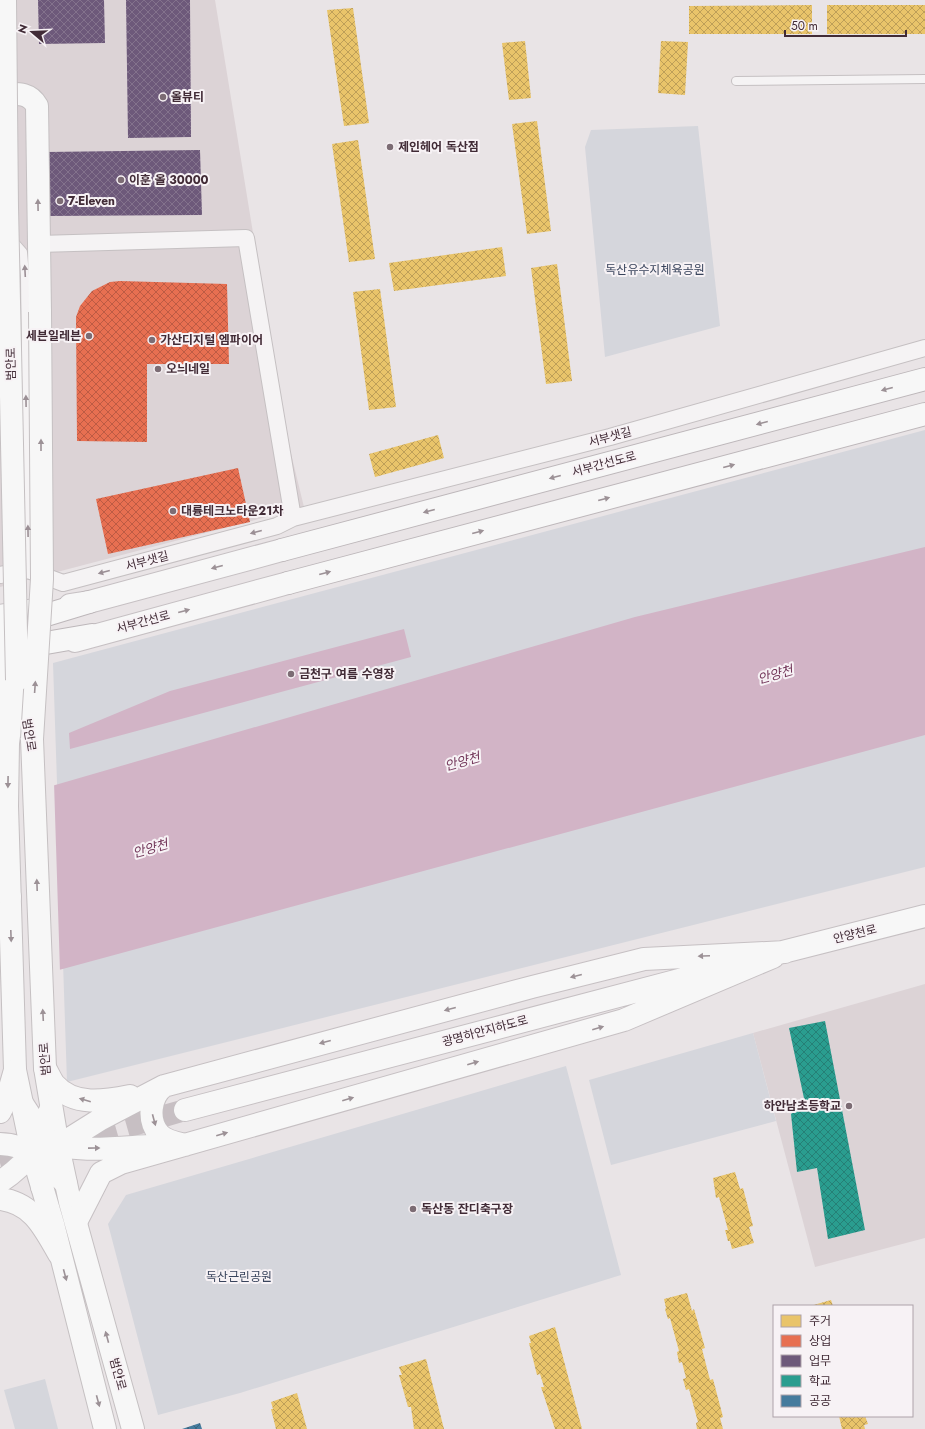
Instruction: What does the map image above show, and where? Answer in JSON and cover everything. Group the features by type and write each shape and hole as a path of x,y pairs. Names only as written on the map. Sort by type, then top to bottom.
{"main road":[{"name":"범안로","path":"5,0 7,207 8,806 10,897 16,1070 21,1102 40,1159"},
{"path":"0,94 21,94 33,99 37,106 42,579 32,739"},
{"path":"8,245 39,244"},
{"name":"서부간선도로","path":"89,602 925,379"},
{"name":"서부간선로","path":"0,664 92,636 288,583 925,414"},
{"path":"0,616 89,602"},
{"path":"0,629 89,602"},
{"path":"0,651 92,636"},
{"name":"범안로","path":"8,677 32,739 45,1068 51,1108 50,1139 66,1184 133,1429"},
{"path":"0,867 10,897"},
{"name":"안양천로","path":"785,952 925,916"},
{"path":"45,1068 54,1084 67,1094 92,1102 105,1101 532,987 644,959 785,952"},
{"path":"76,1222 101,1173 121,1162 624,1020 696,991 785,952"},
{"name":"광명하안지하도로","path":"185,1110 785,952"},
{"path":"0,1112 7,1098 16,1070"},
{"path":"105,1429 59,1254 53,1224 42,1187 40,1159 50,1139 157,1088"},
{"path":"157,1088 152,1105 153,1121 159,1134 171,1142 185,1145"},
{"path":"21,1102 50,1139 71,1148 185,1145"},
{"path":"0,1144 24,1148 40,1159 66,1184"},
{"path":"0,1182 22,1166 40,1159"},
{"path":"0,1199 11,1200 21,1204 32,1213 40,1221 59,1254"}],"street":[{"path":"39,244 246,238 293,518"},
{"name":"서부샛길","path":"28,570 63,583 277,526 293,518 610,437 925,348"},
{"path":"0,575 28,570"}],"lane":[{"path":"736,81 925,79"},
{"path":"8,245 23,252 25,276 28,570"}],"shaded area":[{"path":"0,0 215,0 285,429 304,507 0,587"},
{"name":"하안남초등학교","path":"925,984 925,1238 815,1267 753,1033"}],"green space":[{"name":"독산유수지체육공원","path":"698,126 720,326 605,357 585,147 591,130"},
{"path":"925,430 925,867 67,1082 53,663"},
{"path":"753,1033 776,1121 611,1165 589,1080"},
{"name":"독산근린공원","path":"566,1066 621,1275 240,1393 158,1415 108,1224 126,1195"},
{"path":"45,1379 58,1429 15,1429 4,1390"}],"water":[{"name":"안양천","path":"925,547 925,735 0,986 0,801 635,617"},
{"name":"금천구 여름 수영장","path":"404,629 411,657 70,749 69,733 170,691"}],"pier":[{"path":"54,783 60,972 0,988 0,799"}],"building: 주거":[{"path":"812,5 812,34 689,34 689,6"},
{"path":"827,5 925,5 925,34 827,34"},
{"path":"353,8 369,123 344,126 327,10"},
{"path":"525,41 531,98 509,100 502,43"},
{"path":"661,41 688,42 685,95 658,93"},
{"path":"537,121 551,231 527,234 512,124"},
{"path":"358,140 375,259 349,262 332,144"},
{"path":"502,247 506,276 394,291 389,263"},
{"path":"557,264 572,381 546,384 531,268"},
{"path":"380,289 396,407 369,410 353,292"},
{"path":"438,435 444,458 375,477 369,454"},
{"path":"735,1172 740,1189 743,1188 753,1226 749,1227 754,1243 732,1249 725,1230 728,1230 719,1197 716,1198 713,1178"},
{"path":"687,1293 692,1311 694,1309 705,1348 702,1349 710,1380 713,1379 723,1417 720,1418 723,1429 697,1429 696,1423 698,1422 689,1389 686,1390 683,1379 686,1378 682,1362 679,1363 677,1352 679,1351 670,1318 668,1319 665,1309 664,1299"},
{"path":"831,1300 833,1305 814,1305"},
{"path":"555,1327 582,1429 555,1429 541,1387 544,1387 540,1374 537,1375 529,1343 531,1343 529,1336"},
{"path":"426,1359 444,1429 414,1429 411,1407 408,1407 399,1375 402,1375 399,1367"},
{"path":"297,1393 307,1429 276,1429 271,1409 273,1409 271,1402"},
{"path":"839,1417 865,1417 868,1424 864,1425 865,1429 842,1429"}],"building: 상업":[{"name":"가산디지털 엠파이어","path":"110,282 227,284 229,364 147,364 147,442 77,441 76,317 80,306 92,291"},
{"name":"대륭테크노타운21차","path":"238,468 250,522 108,554 96,499"}],"building: 업무":[{"path":"38,0 104,0 105,43 39,44"},
{"path":"126,0 190,0 191,137 128,138"},
{"path":"200,150 202,215 47,216 46,152"}],"building: 학교":[{"path":"825,1021 865,1230 828,1239 817,1168 797,1172 791,1114 805,1103 789,1028"}],"building: 공공":[{"path":"200,1423 202,1429 182,1429"}],"tunnel":[{"path":"0,1163 185,1110"}],"place":[{"name":"올뷰티","path":"163,97"},
{"name":"제인헤어 독산점","path":"390,147"},
{"name":"이훈 올 30000","path":"121,180"},
{"name":"7-Eleven","path":"60,201"},
{"name":"세븐일레븐","path":"89,336"},
{"name":"가산디지털 엠파이어","path":"152,340"},
{"name":"오늬네일","path":"158,369"},
{"name":"대륭테크노타운21차","path":"173,511"},
{"name":"금천구 여름 수영장","path":"291,674"},
{"name":"하안남초등학교","path":"849,1106"},
{"name":"독산동 잔디축구장","path":"413,1209"}]}
